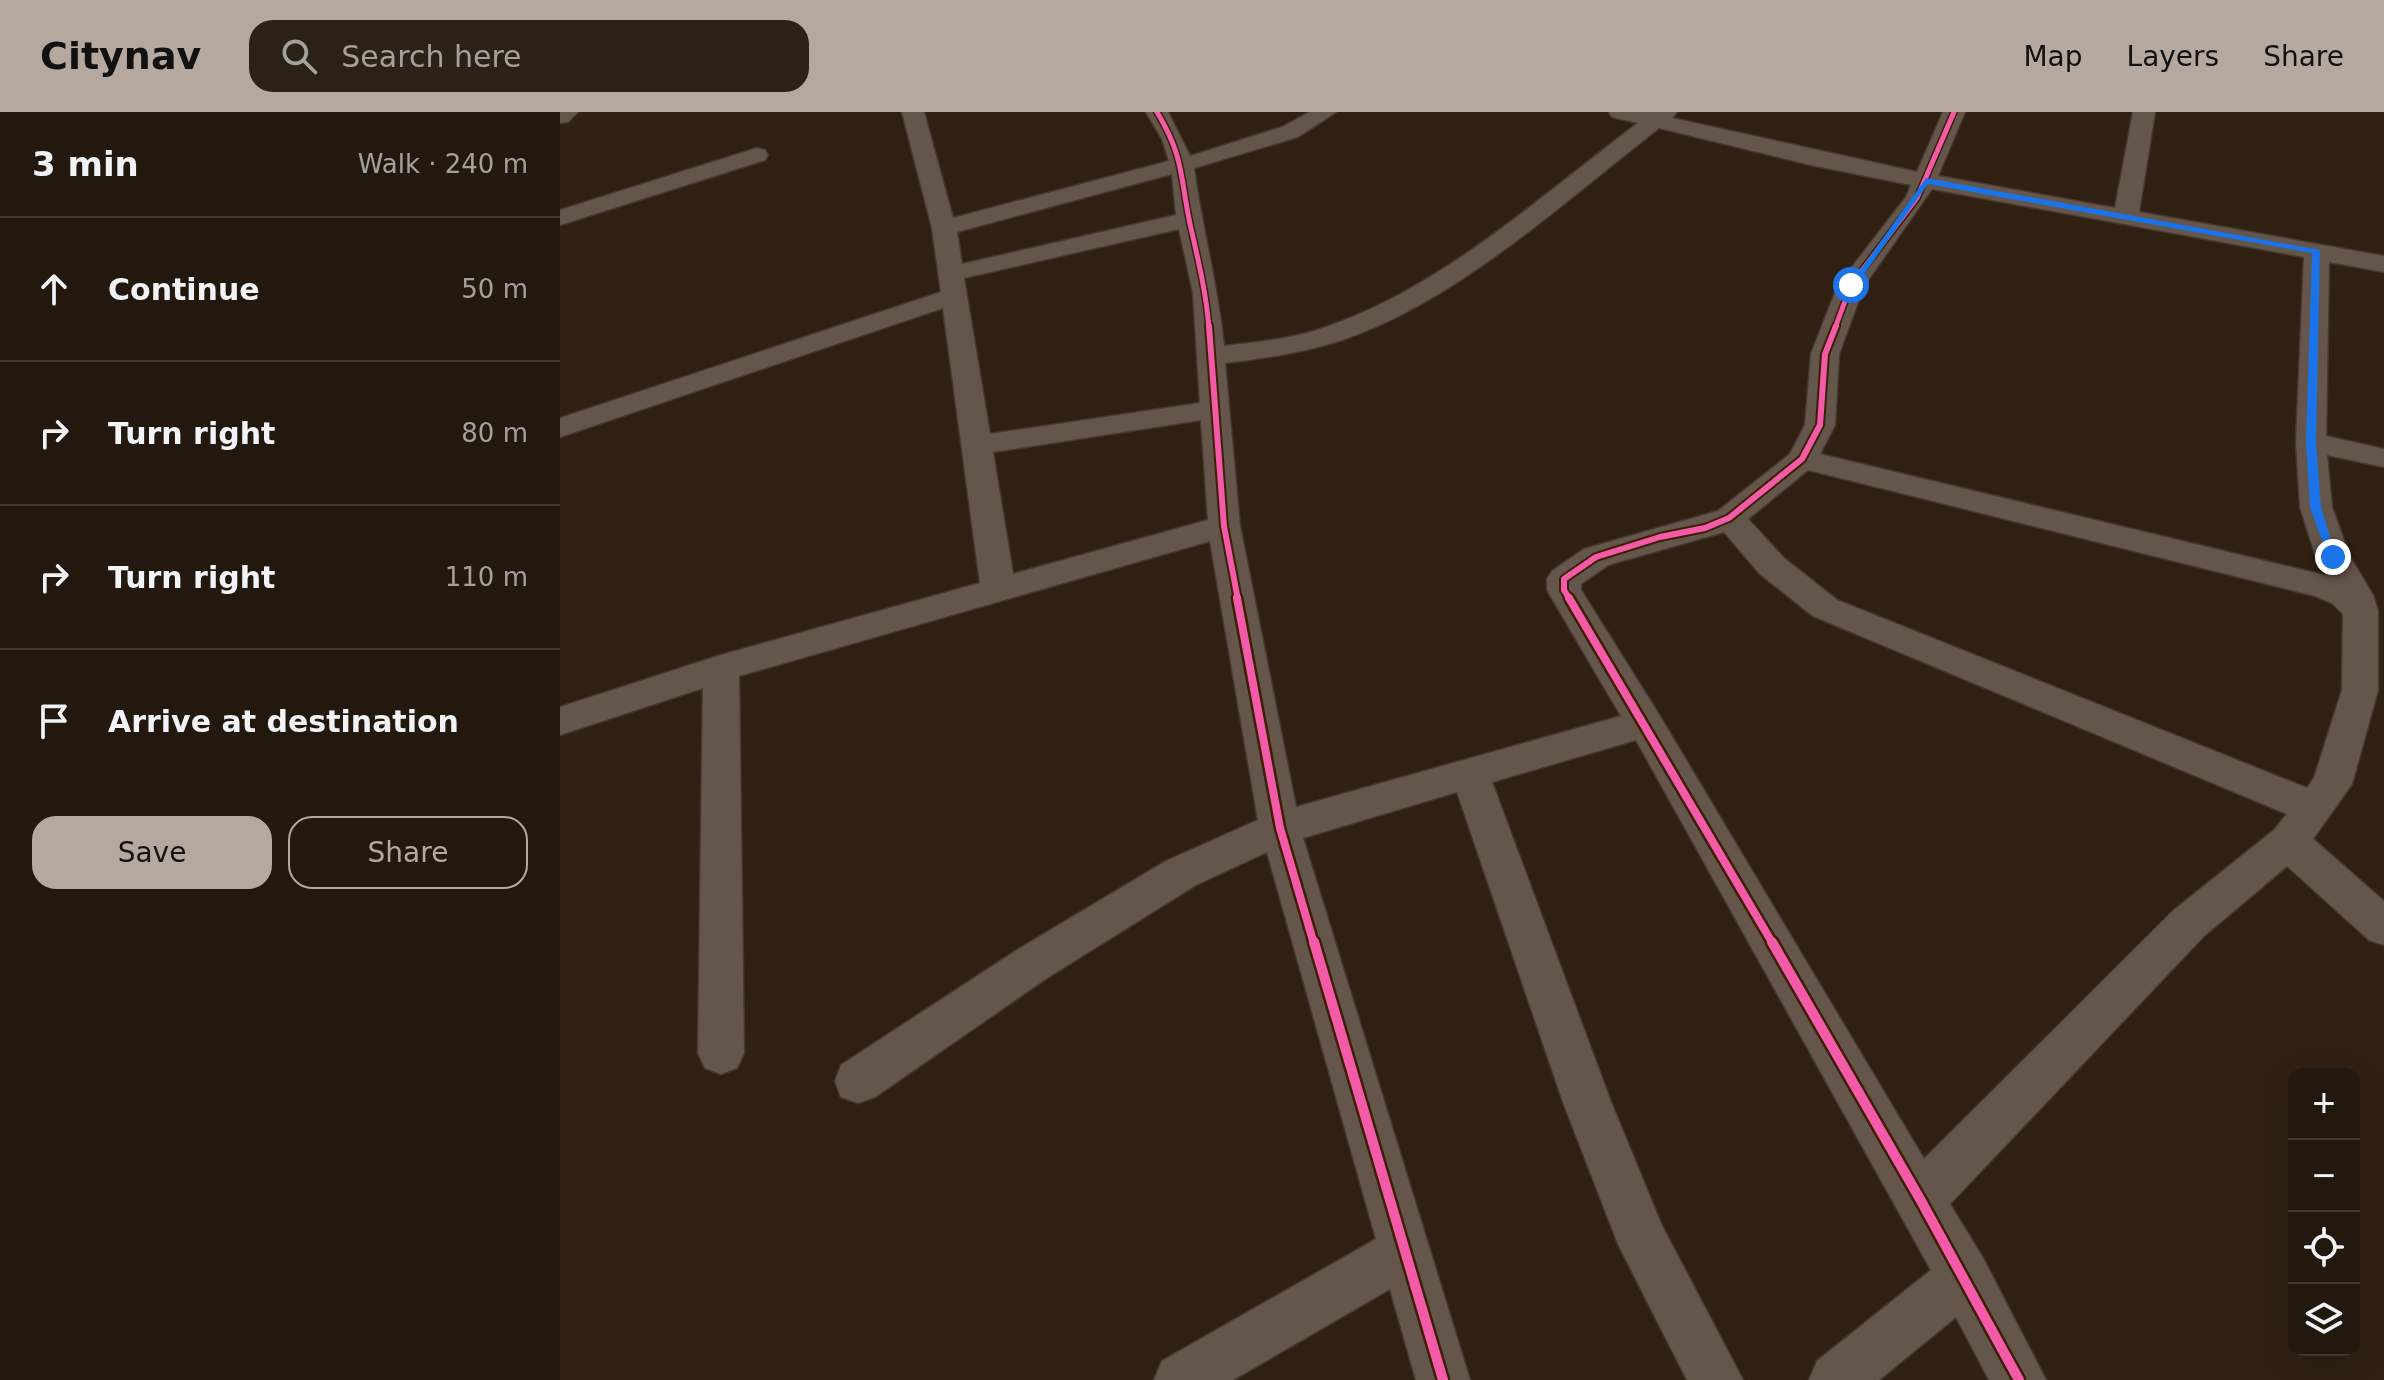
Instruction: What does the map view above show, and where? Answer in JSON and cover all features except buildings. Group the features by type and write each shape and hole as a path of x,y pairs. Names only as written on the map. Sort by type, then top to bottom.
{"street":[{"path":"560,117 567,112"},
{"path":"913,112 944,228 998,589"},
{"path":"1157,112 1173,139 1182,166 1189,219 1206,293 1224,526 1280,828 1443,1380"},
{"path":"944,228 1182,166 1290,132 1325,112"},
{"path":"1620,112 1661,116 1765,147 1926,181 2384,264"},
{"path":"1954,112 1917,198 1851,285 1825,354 1820,425 1802,459 1729,518 1705,528 1660,537 1596,557 1564,579 1564,590 1645,723 1965,1276 2019,1380"},
{"path":"2126,216 2144,112"},
{"path":"1211,356 1277,348 1336,333 1399,305 1460,269 1661,116"},
{"path":"560,218 757,155"},
{"path":"560,428 951,285 1189,219"},
{"path":"1920,1199 2189,923 2301,825 2332,784 2360,690 2372,617 2333,557 2316,507 2311,442 2317,251"},
{"path":"976,445 1215,409"},
{"path":"2311,442 2384,458"},
{"path":"1802,459 2325,587 2344,595 2372,617"},
{"path":"1729,518 1772,566 1825,608 2301,825 2384,927"},
{"path":"560,721 721,668 1224,526"},
{"path":"721,668 721,1053"},
{"path":"858,1081 1032,964 1181,873 1280,828 1645,723"},
{"path":"1470,774 1587,1102 1638,1230 1716,1380"},
{"path":"1181,1380 1405,1251"},
{"path":"1836,1380 1965,1276"}],"cycle path":[{"path":"1157,112 1173,139 1182,166 1189,219 1206,293 1224,526 1280,828 1443,1380"},
{"path":"1954,112 1917,198 1851,285 1825,354 1820,425 1802,459 1729,518 1705,528 1660,537 1596,557 1564,579 1564,590 1645,723 1920,1199 2019,1380"}],"route":[{"path":"1851,285 1917,198 1926,181 2317,251 2311,442 2316,507 2333,557"}]}
